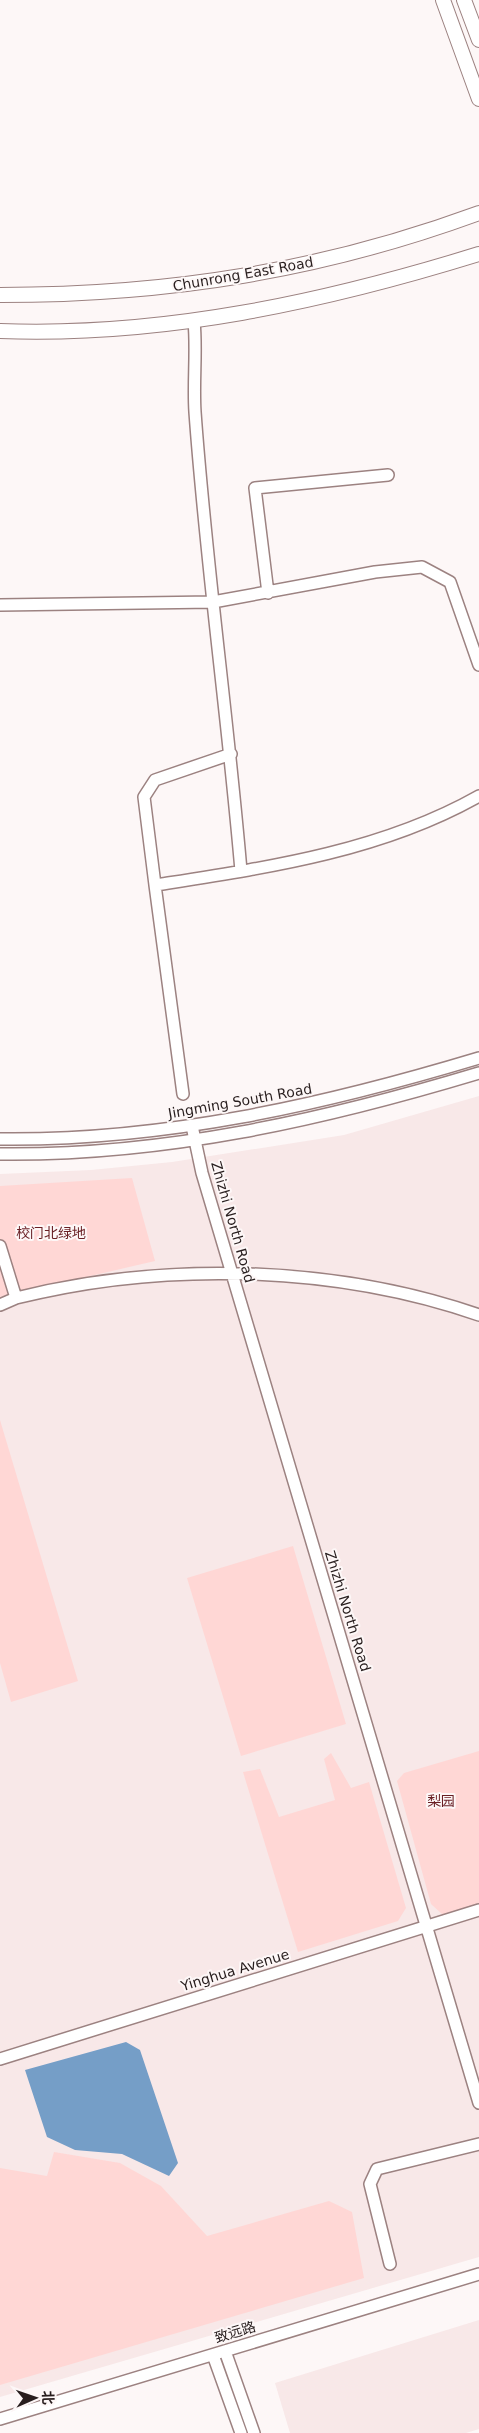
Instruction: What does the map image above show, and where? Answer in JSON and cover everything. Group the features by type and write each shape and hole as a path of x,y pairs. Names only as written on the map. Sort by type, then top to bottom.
{"main road":[{"path":"443,0 479,99"},
{"path":"464,0 479,40"},
{"name":"Chunrong East Road","path":"0,295 106,293 189,285 272,272 369,250 479,213"},
{"path":"0,330 40,332 194,321 312,300 417,274 479,254"}],"street":[{"path":"194,321 195,410 231,754 241,872"},
{"path":"268,593 255,488 388,475"},
{"path":"0,606 214,602 375,572 422,567 450,582 479,665"},
{"path":"183,1094 144,797 154,780 231,754"},
{"path":"155,884 265,868 356,846 448,814 479,796"},
{"name":"Jingming South Road","path":"0,1139 87,1137 192,1126 279,1111 342,1096 479,1058"},
{"path":"0,1154 89,1152 195,1140 282,1125 345,1111 479,1074"},
{"name":"Zhizhi North Road","path":"192,1126 202,1174 479,2103"},
{"path":"0,1246 16,1298"},
{"path":"0,1305 16,1298 139,1277 232,1273 360,1284 479,1315"},
{"name":"Yinghua Avenue","path":"0,2059 479,1910"},
{"path":"390,2264 370,2184 377,2170 479,2144"},
{"name":"致远路","path":"0,2419 479,2274"},
{"path":"225,2351 254,2433"},
{"path":"213,2355 242,2433"}],"shaded area":[{"path":"479,1096 479,2257 0,2397 0,1174 91,1170 172,1162 344,1135"},
{"path":"479,2320 479,2429 466,2433 290,2433 275,2383"}],"green space":[{"name":"校门北绿地","path":"132,1178 155,1261 0,1297 0,1186"},
{"path":"0,1420 78,1681 11,1702 0,1663"},
{"path":"293,1546 346,1724 241,1756 187,1578"},
{"name":"梨园","path":"479,1751 479,1904 443,1915 431,1904 397,1781 404,1773"},
{"path":"331,1753 351,1788 369,1782 406,1908 398,1921 298,1952 243,1772 260,1769 279,1817 335,1800 324,1759"},
{"path":"54,2152 120,2163 161,2186 207,2236 329,2201 352,2212 364,2278 0,2385 0,2168 47,2176"}],"water":[{"path":"126,2042 140,2050 178,2163 169,2176 122,2154 75,2150 47,2137 25,2070"}]}
